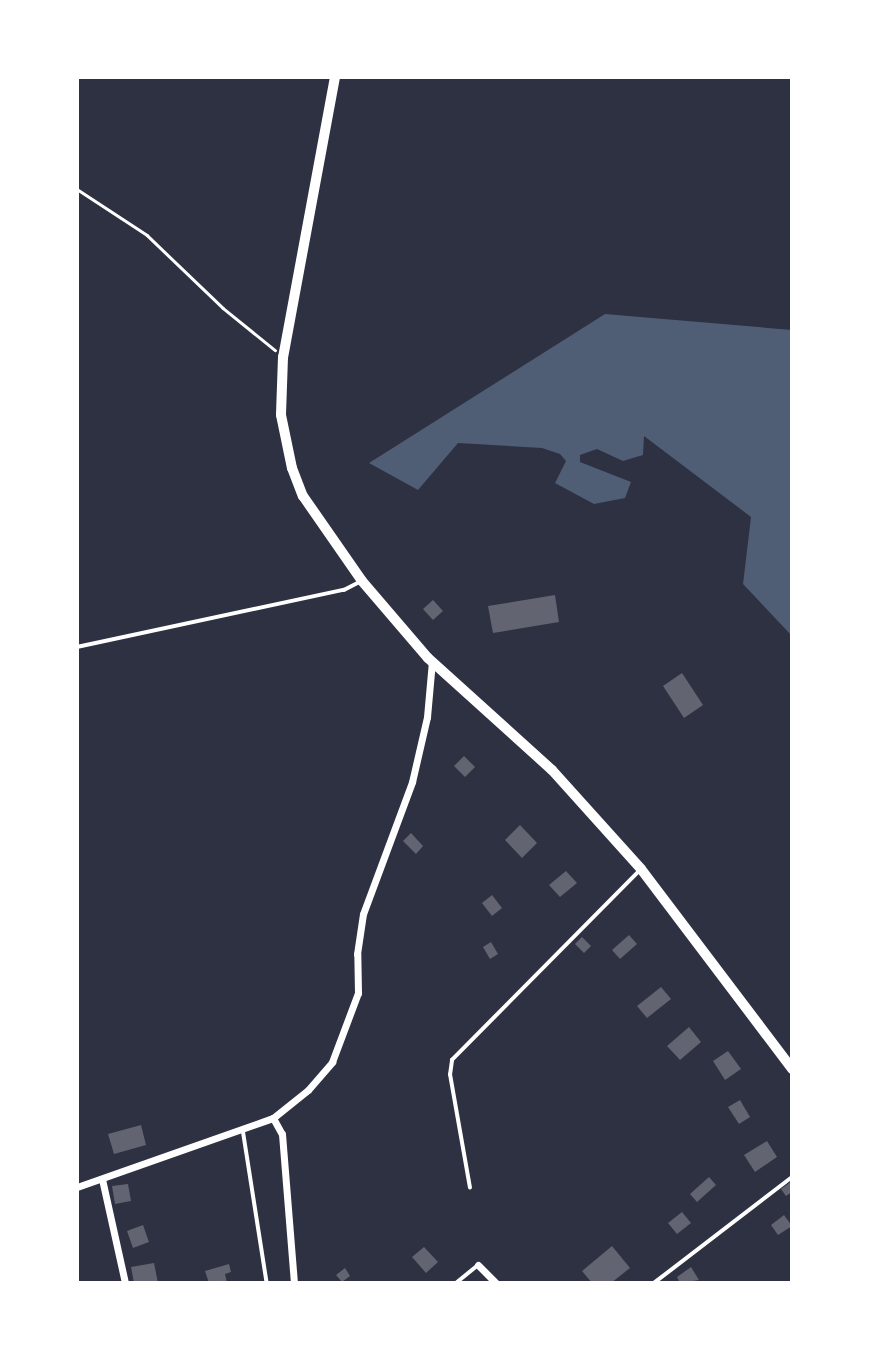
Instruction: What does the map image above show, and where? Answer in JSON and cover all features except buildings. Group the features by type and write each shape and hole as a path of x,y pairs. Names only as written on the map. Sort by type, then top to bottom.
{"street":[{"path":"335,77 283,357 281,415 292,468 303,496 362,581 432,661 552,770 641,869 792,1069"},
{"path":"77,1187 273,1118 308,1090 332,1062 358,993 357,954 363,914 412,782 427,717 432,661"},
{"path":"273,1118 282,1134 295,1283"},
{"path":"102,1179 125,1283"},
{"path":"478,1265 496,1283"}],"lane":[{"path":"77,647 344,590 362,581"},
{"path":"470,1188 450,1075 452,1060 641,869"},
{"path":"243,1129 267,1283"},
{"path":"654,1283 792,1177"},
{"path":"456,1283 478,1265"}],"path":[{"path":"77,189 147,235 223,308 283,357"}],"water":[{"path":"605,314 792,330 792,636 743,584 751,517 644,436 643,455 623,461 597,449 580,455 580,462 631,482 625,498 594,504 555,483 566,461 560,454 542,448 458,443 418,490 369,463"}]}
